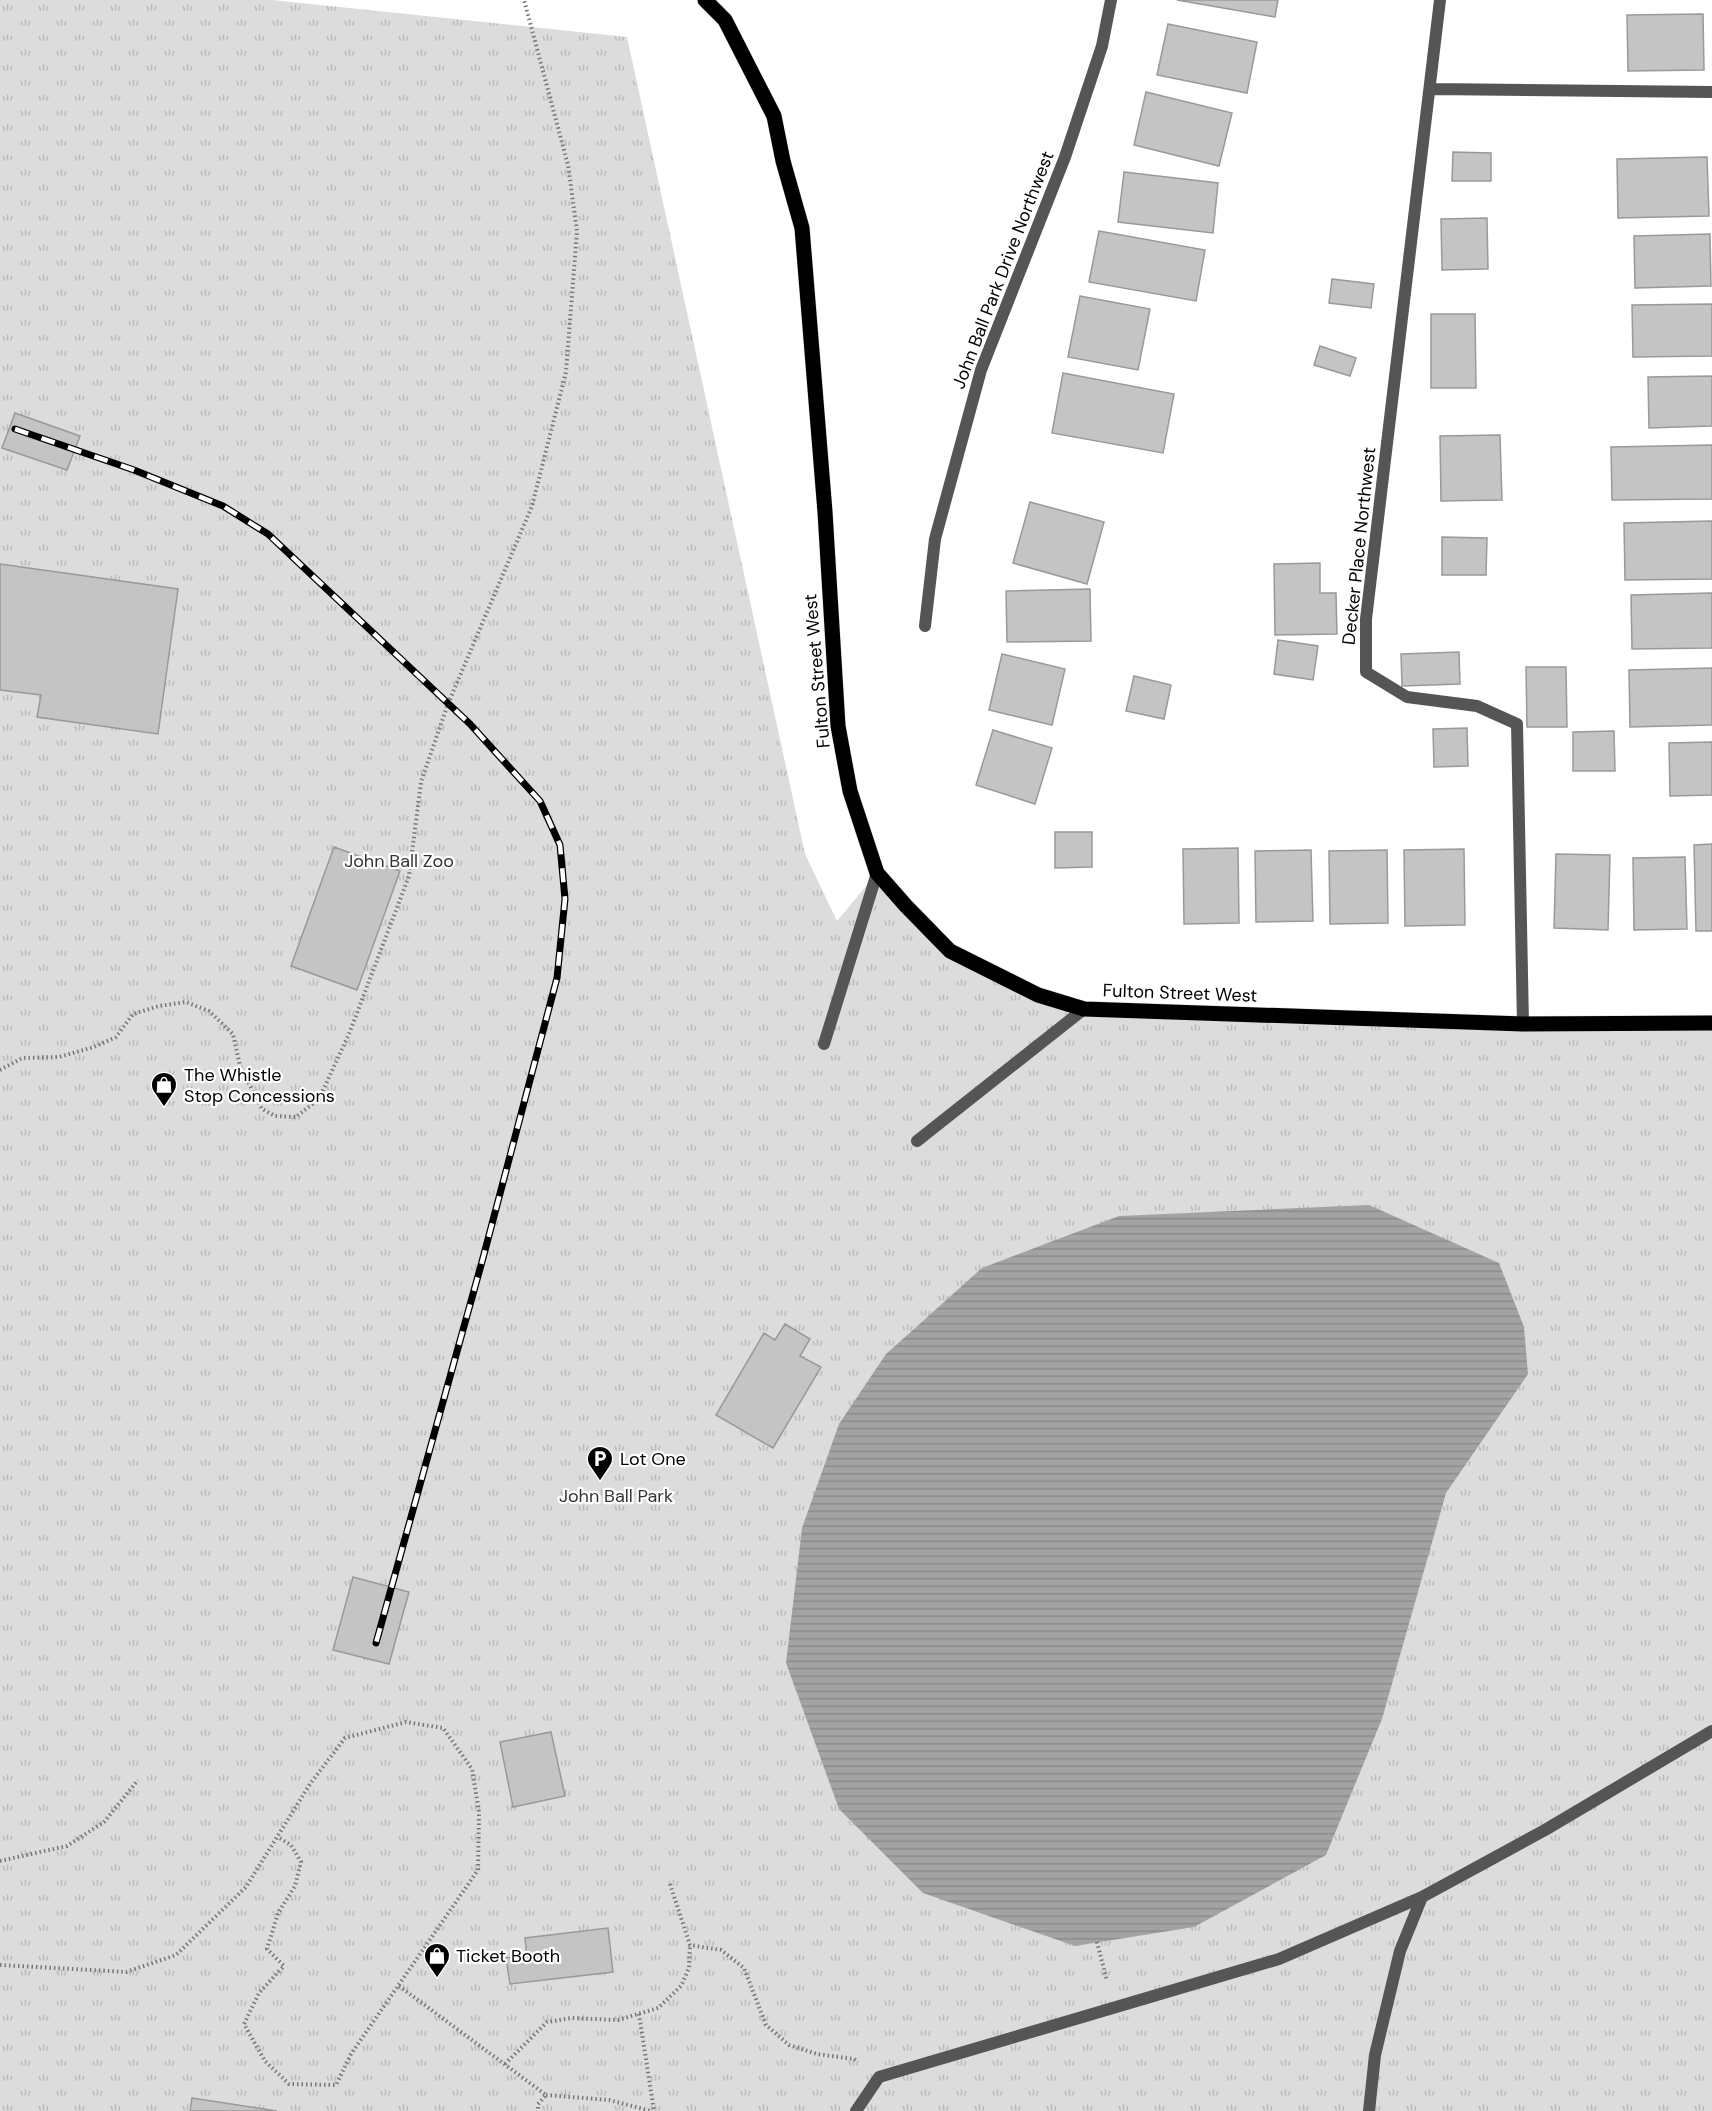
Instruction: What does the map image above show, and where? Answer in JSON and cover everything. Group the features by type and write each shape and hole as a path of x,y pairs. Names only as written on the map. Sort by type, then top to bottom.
{"main road":[{"name":"Fulton Street West","path":"705,0 725,20 774,116 783,161 802,228 825,512 838,726 850,791 877,873 950,951 1038,995 1084,1009 1523,1024 1712,1023"}],"street":[{"name":"John Ball Park Drive Northwest","path":"925,626 935,539 981,370 1068,146 1102,46 1111,0"},
{"name":"Decker Place Northwest","path":"1440,0 1366,619 1366,672 1407,697 1477,706 1517,724 1523,1024"},
{"path":"1431,89 1712,92"},
{"path":"824,1044 877,873"},
{"path":"916,1141 1084,1009"},
{"path":"856,2111 879,2077 1279,1959 1422,1897 1545,1830 1712,1731"},
{"path":"1369,2111 1375,2055 1397,1963 1422,1897"}],"path":[{"path":"0,1070 22,1058 59,1057 94,1047 116,1037 133,1014 159,1006 186,1002 209,1011 233,1034 240,1066 262,1109 275,1116 296,1117 319,1099 349,1034 409,876 422,782 448,704 532,506 566,372 577,231 568,165 524,0"},
{"path":"0,1965 126,1972 176,1955 246,1887 310,1784 345,1738 406,1722 443,1728 472,1769 479,1812 478,1870 351,2054 336,2085 289,2084 265,2061 244,2024 259,1992 284,1966 267,1949 278,1913 295,1886 301,1862 291,1845 278,1837"},
{"path":"0,1861 68,1846 104,1822 138,1780"},
{"path":"505,2064 547,2022 571,2018 618,2020 658,2008 681,1986 689,1968 690,1945 670,1884"},
{"path":"1097,1942 1114,2008"},
{"path":"690,1945 721,1950 744,1968 766,2025 789,2045 817,2054 854,2059 879,2077"},
{"path":"399,1986 546,2095 609,2100 652,2111 639,2014"},
{"path":"538,2111 538,2104 546,2095"}],"green space":[{"name":"John Ball Park","path":"0,0 272,0 627,37 805,854 837,921 877,873 950,951 1084,1009 1712,1023 1712,2111 0,2111"}],"shaded area":[{"path":"1369,1205 1499,1263 1524,1327 1528,1374 1446,1493 1382,1719 1326,1855 1194,1927 1075,1946 923,1893 839,1809 786,1663 802,1528 839,1424 886,1354 982,1268 1119,1216"}],"building":[{"path":"1177,0 1278,0 1275,17"},
{"path":"1703,14 1704,70 1628,71 1627,15"},
{"path":"1168,24 1257,42 1247,93 1157,75"},
{"path":"1146,92 1232,113 1219,166 1134,145"},
{"path":"1453,152 1491,153 1491,181 1452,181"},
{"path":"1707,157 1709,216 1618,218 1617,159"},
{"path":"1124,172 1218,183 1213,233 1118,222"},
{"path":"1487,218 1488,269 1442,270 1441,219"},
{"path":"1099,231 1205,250 1196,301 1089,282"},
{"path":"1710,234 1711,286 1635,288 1634,236"},
{"path":"1332,279 1374,284 1371,308 1329,303"},
{"path":"1080,296 1150,309 1138,370 1068,357"},
{"path":"1712,304 1712,356 1633,357 1632,305"},
{"path":"1431,314 1475,314 1476,388 1431,388"},
{"path":"1320,346 1356,358 1350,376 1314,365"},
{"path":"1063,373 1174,394 1163,453 1052,433"},
{"path":"1712,376 1712,426 1649,428 1648,377"},
{"path":"15,413 80,436 67,470 2,448"},
{"path":"1500,435 1502,500 1441,501 1440,436"},
{"path":"1712,445 1712,499 1612,500 1611,447"},
{"path":"1030,502 1104,522 1087,584 1013,563"},
{"path":"1712,521 1712,579 1625,580 1624,523"},
{"path":"1442,537 1487,538 1486,575 1442,575"},
{"path":"1320,563 1320,593 1336,593 1337,634 1275,635 1274,564"},
{"path":"0,564 178,589 158,734 37,717 41,695 0,690"},
{"path":"1090,589 1091,641 1007,642 1006,591"},
{"path":"1712,593 1712,648 1632,649 1631,595"},
{"path":"1278,640 1318,646 1313,680 1274,674"},
{"path":"1459,652 1460,684 1402,686 1401,654"},
{"path":"1002,654 1065,669 1052,725 989,710"},
{"path":"1526,667 1566,667 1567,727 1527,727"},
{"path":"1712,668 1712,725 1630,727 1629,670"},
{"path":"1134,676 1171,685 1164,719 1126,711"},
{"path":"1467,728 1468,766 1434,767 1433,729"},
{"path":"993,730 1052,748 1035,804 976,785"},
{"path":"1614,731 1615,771 1573,771 1573,732"},
{"path":"1712,742 1712,795 1670,796 1669,743"},
{"path":"1055,832 1092,832 1092,867 1055,868"},
{"path":"1712,844 1712,931 1696,931 1694,845"},
{"path":"334,847 400,871 357,990 291,966"},
{"path":"1238,848 1239,923 1184,924 1183,849"},
{"path":"1464,849 1465,925 1405,926 1404,850"},
{"path":"1311,850 1313,921 1256,922 1255,851"},
{"path":"1387,850 1388,923 1330,924 1329,851"},
{"path":"1556,854 1610,855 1608,930 1554,928"},
{"path":"1685,857 1687,929 1634,930 1633,858"},
{"path":"785,1324 810,1339 800,1356 821,1367 773,1448 716,1415 764,1333 775,1340"},
{"path":"353,1577 409,1592 389,1664 333,1650"},
{"path":"551,1732 565,1796 513,1807 500,1742"},
{"path":"608,1928 613,1972 510,1984 506,1958 527,1956 525,1938"},
{"path":"192,2098 277,2111 190,2111"}],"railway":[{"path":"15,429 134,470 223,506 268,534 470,724 540,801 560,845 565,899 557,978 483,1258 376,1643"}],"place":[{"name":"The Whistle Stop Concessions","path":"164,1108"},
{"name":"Lot One","path":"600,1482"},
{"name":"Ticket Booth","path":"437,1979"}],"park label":[{"name":"John Ball Zoo","path":"399,861"}]}
